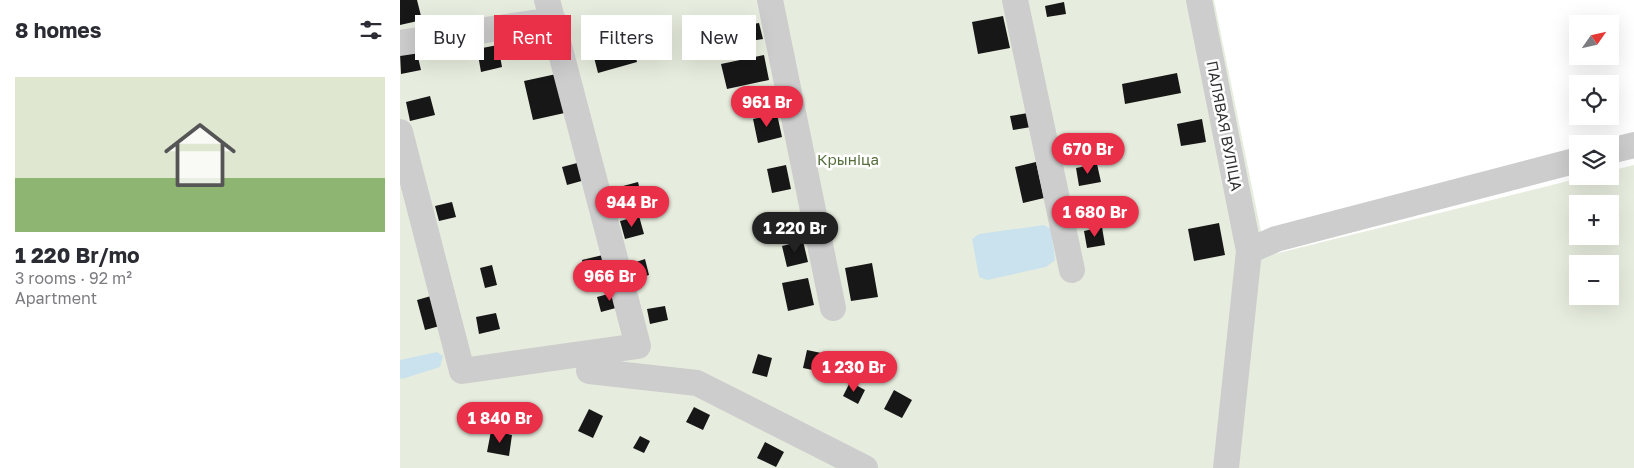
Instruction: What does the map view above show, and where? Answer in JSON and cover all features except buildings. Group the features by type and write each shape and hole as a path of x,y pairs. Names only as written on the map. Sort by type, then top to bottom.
{"street":[{"path":"770,0 833,308"},
{"path":"1015,0 1072,270"},
{"name":"ПАЛЯВАЯ ВУЛІЦА","path":"1199,0 1249,251 1226,468"},
{"path":"400,43 550,10 638,346 462,371 400,132"},
{"path":"1619,149 1634,145"},
{"path":"1249,251 1276,239 1569,162"},
{"path":"589,371 697,384 865,468"}],"green space":[{"name":"Крыніца","path":"400,0 1214,0 1266,256 1569,181 1569,185 1619,185 1619,169 1634,165 1634,468 400,468"}],"water":[{"path":"1044,225 1051,229 1055,260 1046,267 987,280 979,277 972,239 979,234"},
{"path":"437,352 443,356 440,367 400,378 400,360"}]}
